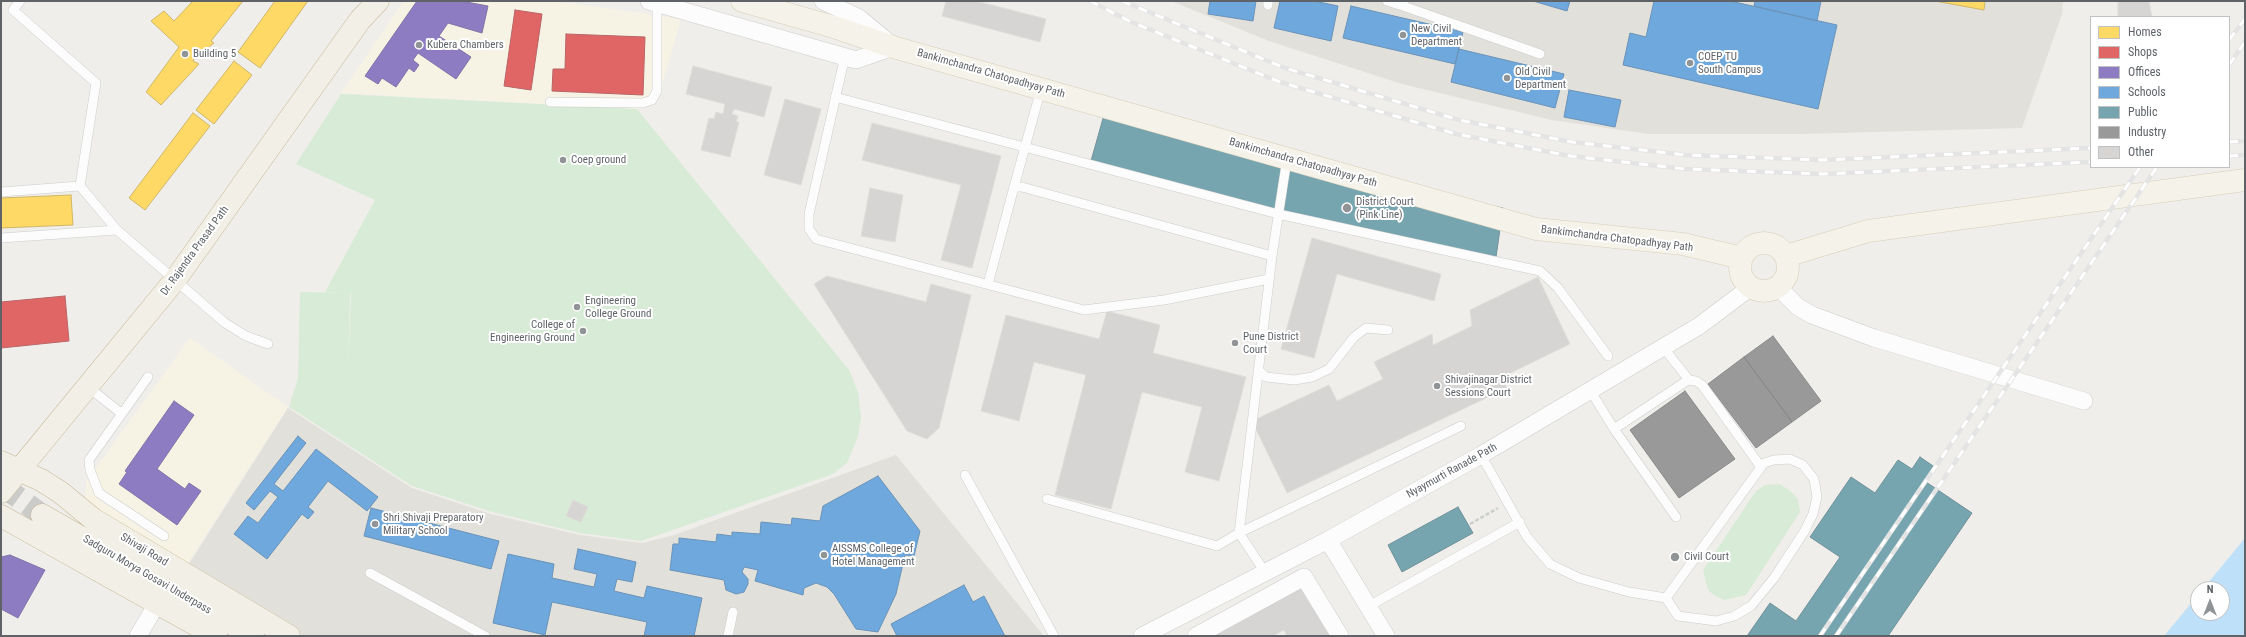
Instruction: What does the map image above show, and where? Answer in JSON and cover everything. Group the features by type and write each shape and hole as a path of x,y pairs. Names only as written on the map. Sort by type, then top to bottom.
{"highway":[{"name":"Dr. Rajendra Prasad Path","path":"1,492 11,466 88,387 176,280 361,10 378,1"},
{"name":"Shivaji Road","path":"11,466 60,492 94,519 289,636"},
{"name":"Sadguru Morya Gosavi Underpass","path":"42,515 252,636"},
{"path":"1,516 158,602 216,636"}],"main road":[{"path":"742,1 893,46"},
{"name":"Bankimchandra Chatopadhyay Path","path":"893,46 1536,229 1683,244 1742,258"},
{"path":"1786,256 1868,231 2240,180"},
{"path":"1763,243 1776,246 1786,256 1788,270 1786,276 1778,287 1765,291 1751,287 1742,278 1740,271 1742,258 1750,247 1763,243"}],"street":[{"name":"Bankimchandra Chatopadhyay Path","path":"823,1 859,18 893,46"},
{"path":"653,2 856,60 893,46"},
{"name":"Nyaymurti Ranade Path","path":"1147,635 1328,540 1481,455 1698,326 1751,287"},
{"path":"1778,287 1798,307 1812,315 1874,338 2084,401"},
{"path":"1328,540 1386,636"},
{"path":"1196,636 1304,576 1340,636"},
{"path":"138,636 158,602"}],"lane":[{"path":"20,1 13,10 96,83 80,186 117,230 225,324 246,336 268,344"},
{"path":"1387,1 1403,3 1540,54"},
{"path":"550,102 642,103 652,100 657,91 653,2"},
{"path":"844,56 809,214 809,229 816,239 1084,310 1164,300 1269,279"},
{"path":"988,284 1041,89"},
{"path":"835,97 1278,214 1540,271 1558,288 1608,356"},
{"path":"1265,572 1240,533 1269,279 1287,159"},
{"path":"1,192 80,186"},
{"path":"1014,187 1022,187 1272,256"},
{"path":"1,238 117,230"},
{"path":"1258,370 1266,377 1294,380 1312,377 1329,369 1354,337 1366,328 1388,330"},
{"path":"1663,347 1689,380"},
{"path":"148,377 89,460 94,484 99,493 164,536"},
{"path":"1614,429 1689,380 1696,381 1702,385 1761,468"},
{"path":"88,387 121,413"},
{"path":"1590,390 1614,429 1676,516"},
{"path":"1047,499 1217,546 1240,533 1461,426"},
{"path":"1481,455 1520,522 1527,537 1541,556 1550,564 1579,578 1630,592 1666,598 1678,616 1716,621 1734,616 1751,606 1774,578 1804,532 1813,514 1817,497 1814,479 1803,465 1790,459 1774,460 1764,463 1666,598"},
{"path":"965,475 1054,636"},
{"path":"1369,606 1520,522"},
{"path":"370,573 485,636"},
{"path":"728,636 733,612"}],"path":[{"path":"1470,524 1508,502"}],"shaded area":[{"path":"404,1 556,1 681,19 658,99 637,109 341,93"},
{"name":"COEP TU South Campus","path":"1171,1 2063,1 2062,14 2022,128 1801,134 1649,134 1552,120 1402,84 1269,41"},
{"path":"190,338 288,407 186,566 87,506 85,493 87,480"},
{"name":"Shri Shivaji Preparatory Military School","path":"288,408 412,488 491,514 580,535 642,543 674,535 896,455 1044,636 303,636 277,616 187,567"}],"green space":[{"name":"College of Engineering Ground","path":"341,94 637,109 849,370 858,392 861,417 858,436 847,463 833,474 641,541 580,533 492,512 412,486 289,407 298,378 300,292 350,293 348,374 351,293 325,292 375,200 296,164"},
{"path":"1780,484 1798,499 1800,512 1746,595 1725,600 1715,596 1708,590 1703,570 1756,491 1765,485"}],"water":[{"path":"2245,538 2245,636 2164,636 2190,605 2190,621 2230,621 2230,581 2210,581"}],"building: Homes":[{"name":"Building 5","path":"193,1 243,1 211,41 214,43 199,55 196,53 193,61 199,64 161,105 146,92 179,47 151,21 164,11 174,21"},
{"path":"275,1 308,1 260,68 238,52"},
{"path":"1935,1 1985,1 1984,10"},
{"path":"234,61 252,75 214,124 196,110"},
{"path":"193,113 210,126 145,210 129,198"},
{"path":"71,195 73,225 1,228 1,198"}],"building: Shops":[{"path":"515,10 542,14 531,90 504,86"},
{"path":"566,34 645,37 643,95 552,91 553,69 565,69"},
{"path":"65,296 69,341 1,348 1,302"}],"building: Offices":[{"name":"Kubera Chambers","path":"417,1 461,1 488,6 482,33 448,23 439,36 471,57 456,79 418,53 413,60 419,65 414,72 409,68 396,87 382,78 378,84 365,76"},
{"path":"174,401 194,415 157,469 185,489 189,483 201,491 177,525 119,484 127,472 125,471"},
{"path":"10,555 45,570 18,618 1,609 1,557"}],"building: Schools":[{"path":"1210,1 1256,1 1253,21 1208,14"},
{"path":"1280,1 1314,1 1338,6 1331,41 1274,28"},
{"path":"1533,1 1570,1 1567,11"},
{"path":"1654,1 1730,1 1837,25 1818,109 1623,65 1630,33 1646,37"},
{"path":"1755,1 1821,1 1817,21 1754,6"},
{"name":"New Civil Department","path":"1351,6 1463,32 1455,64 1343,38"},
{"name":"Old Civil Department","path":"1459,49 1564,74 1555,108 1451,82"},
{"path":"1569,90 1621,100 1615,127 1564,117"},
{"path":"298,436 306,443 274,484 283,491 316,449 378,497 367,511 328,481 308,507 314,512 308,519 302,514 267,559 234,534 248,516 258,523 278,497 270,491 254,510 246,503"},
{"path":"878,476 920,531 914,556 905,555 896,594 878,632 856,629 834,594 827,587 816,583 804,588 803,595 755,581 758,570 744,567 742,572 748,579 748,584 744,592 736,594 726,590 724,580 670,570 673,544 679,544 679,538 716,542 717,534 732,536 732,532 760,534 761,522 791,525 792,518 820,521 823,506"},
{"path":"371,508 499,541 491,569 364,536"},
{"path":"578,549 636,562 632,582 617,579 614,591 644,598 647,586 702,598 694,636 644,636 647,622 552,602 545,635 493,623 508,554 554,564 552,578 594,587 597,574 574,569"},
{"path":"964,585 973,602 984,596 1005,636 897,636 891,624"}],"building: Public":[{"path":"1104,115 1310,174 1503,208 1496,257 1299,216 1091,161"},
{"path":"1920,457 1936,468 1926,482 1972,513 1888,636 1747,636 1770,603 1796,621 1840,557 1810,537 1851,477 1875,493 1898,460 1912,469"},
{"path":"1458,507 1473,533 1402,572 1388,545"}],"building: Industry":[{"path":"1773,336 1821,401 1792,422 1744,357"},
{"path":"1744,357 1792,422 1756,448 1708,384"},
{"path":"1685,391 1735,459 1679,498 1630,430"}],"building: Other":[{"path":"946,1 976,1 1046,19 1040,42 942,16"},
{"path":"2118,1 2149,1 2152,16 2118,16"},
{"path":"693,66 772,87 764,117 734,109 732,114 738,116 736,122 739,122 730,157 701,150 709,118 714,119 716,112 723,114 725,104 686,94"},
{"path":"785,99 821,109 801,185 764,175"},
{"path":"872,123 1001,156 972,268 941,260 961,185 862,160"},
{"path":"870,188 903,195 895,242 861,236"},
{"path":"1312,238 1441,274 1434,301 1337,274 1314,358 1281,349"},
{"path":"827,276 926,302 931,284 971,295 939,428 927,439 907,431 814,284"},
{"name":"Shivajinagar District Sessions Court","path":"1538,277 1570,344 1502,377 1507,388 1287,493 1252,421 1329,385 1337,401 1383,379 1374,362 1432,334 1433,345 1472,326 1470,310"},
{"path":"1107,311 1160,325 1153,353 1246,377 1219,481 1185,472 1202,407 1142,392 1111,509 1055,495 1086,375 1034,362 1019,421 981,411 1006,315 1099,339"},
{"path":"573,500 588,507 581,522 566,516"},
{"path":"1303,583 1333,636 1287,636 1284,630 1273,636 1204,636"}],"tunnel":[{"path":"1,485 42,515"}],"railway":[{"path":"1090,1 1131,22 1280,82 1456,134 1570,156 1685,169 1823,174 2090,162"},
{"path":"1122,1 1285,68 1459,120 1572,142 1686,155 1823,160 2090,148"},
{"path":"2230,39 2245,19"},
{"path":"2230,64 2245,42"},
{"path":"2230,142 2245,141"},
{"path":"2230,156 2245,155"},
{"path":"1820,636 2139,168"},
{"path":"1836,636 2156,168"}],"place":[{"name":"New Civil Department","path":"1403,35"},
{"name":"Kubera Chambers","path":"419,45"},
{"name":"Building 5","path":"185,54"},
{"name":"COEP TU South Campus","path":"1690,63"},
{"name":"Old Civil Department","path":"1507,78"},
{"name":"Coep ground","path":"563,160"},
{"name":"District Court (Pink Line)","path":"1347,208"},
{"name":"Engineering College Ground","path":"577,307"},
{"name":"College of Engineering Ground","path":"583,331"},
{"name":"Pune District Court","path":"1235,343"},
{"name":"Shivajinagar District Sessions Court","path":"1437,386"},
{"name":"Shri Shivaji Preparatory Military School","path":"375,524"},
{"name":"AISSMS College of Hotel Management","path":"824,555"},
{"name":"Civil Court","path":"1675,557"}]}
